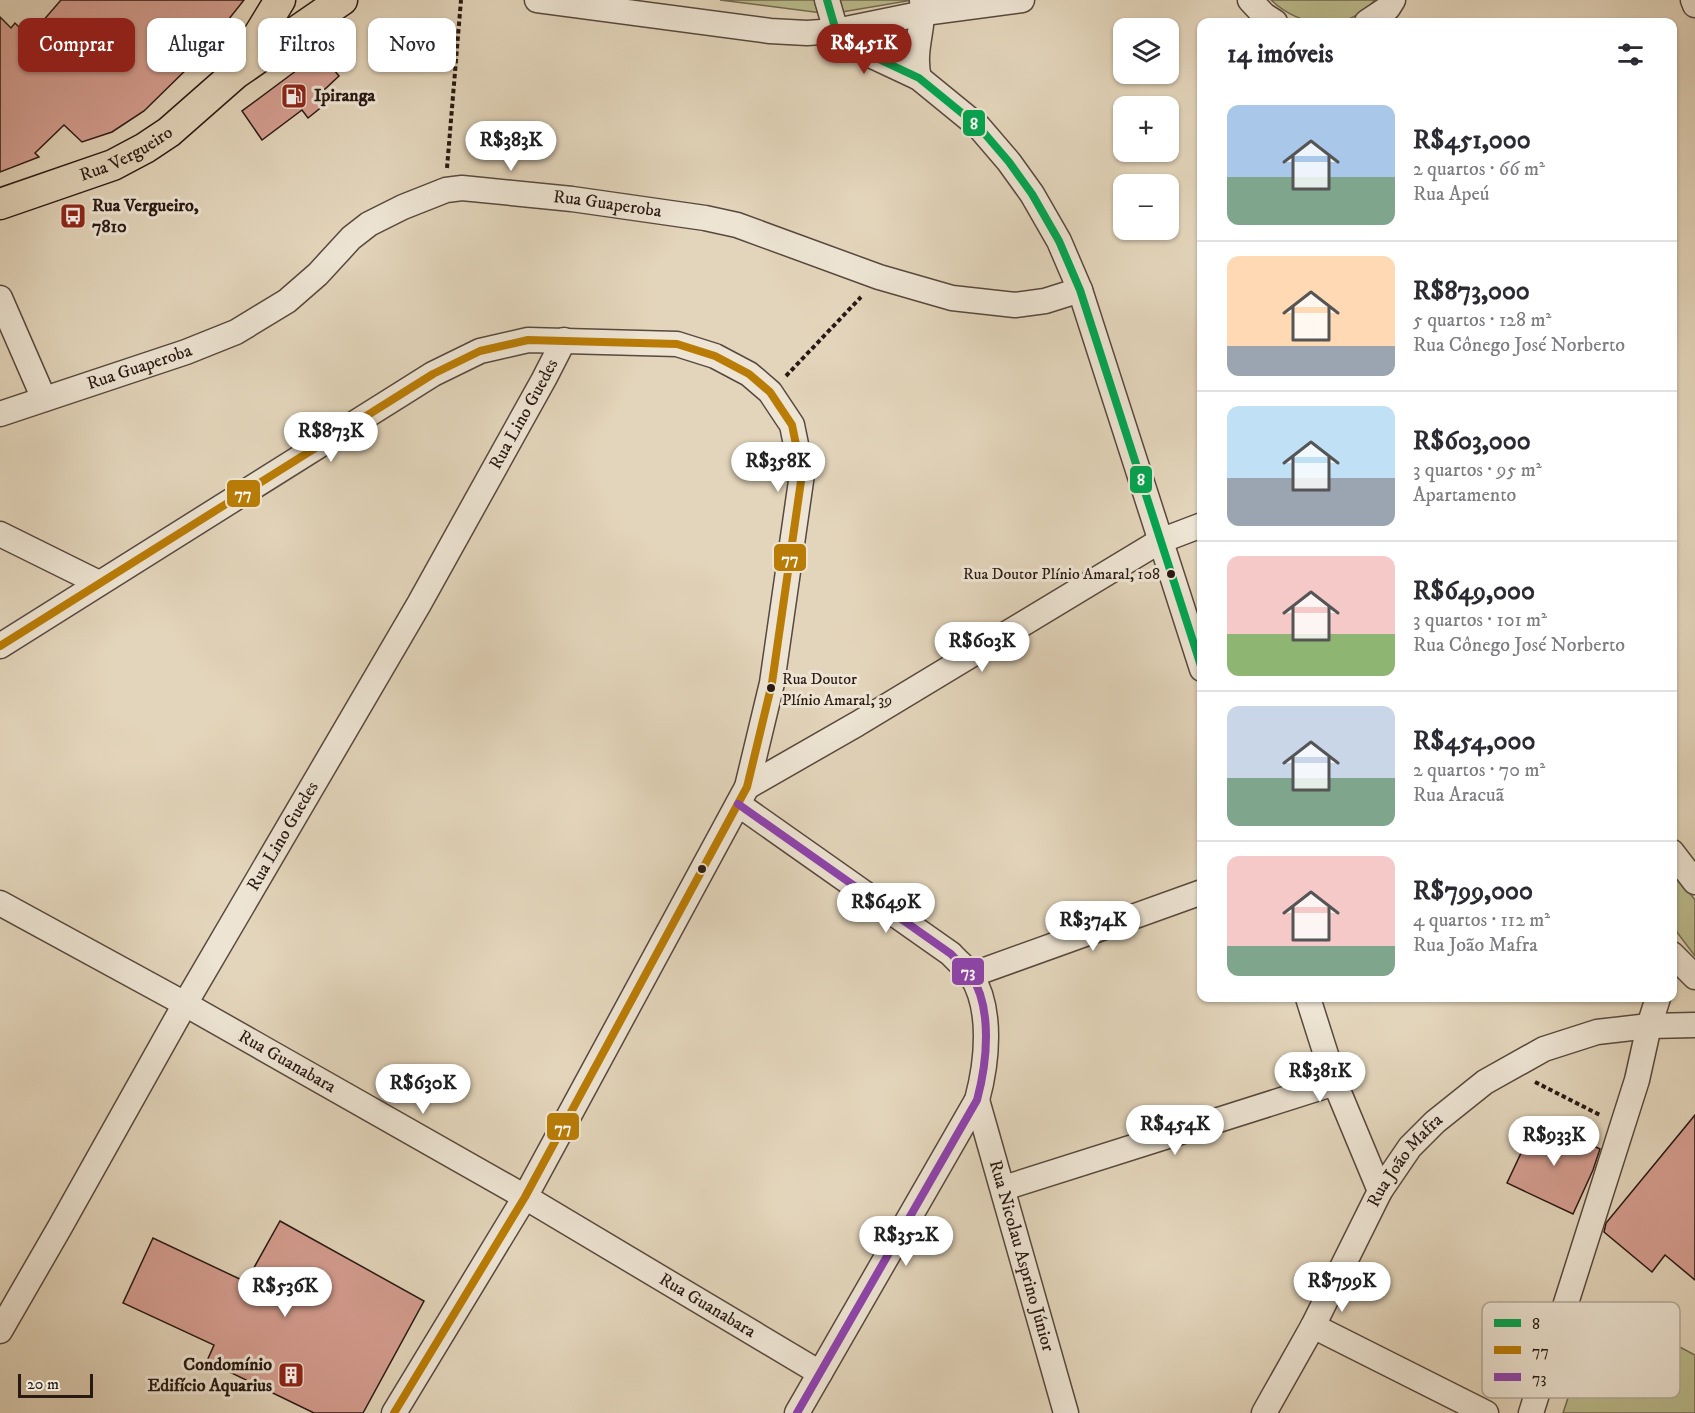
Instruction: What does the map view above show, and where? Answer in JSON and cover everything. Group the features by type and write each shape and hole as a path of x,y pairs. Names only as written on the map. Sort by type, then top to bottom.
{"main road":[{"name":"Rua Vergueiro","path":"235,74 280,0"},
{"name":"Rua Vergueiro","path":"0,204 112,165 145,148 169,132 235,74 342,0"}],"street":[{"path":"537,0 770,31 807,33 836,31 923,6 1022,0"},
{"path":"826,0 836,31 870,55 919,78 979,127 1009,162 1032,194 1059,241 1080,290 1197,654"},
{"path":"1250,0 1269,18"},
{"path":"1693,0 1695,5"},
{"path":"919,78 916,51 923,6"},
{"path":"1375,18 1390,10"},
{"name":"Rua Guaperoba","path":"0,414 186,352 236,332 287,301 318,274 351,238 369,224 403,207 446,190 462,188 572,199 705,218 736,225 879,277 952,298 1015,305 1045,301 1080,290"},
{"path":"0,298 45,399"},
{"path":"0,646 456,361 480,351 528,340 677,344 715,357 749,374 771,392 792,425 802,474 772,683 743,795 525,1197 394,1413"},
{"name":"Rua Lino Guedes","path":"0,1331 185,1004 418,604 564,340"},
{"path":"743,795 1160,541 1197,527"},
{"path":"0,534 99,584"},
{"path":"743,795 951,954 971,975 984,1016 986,1042 984,1072 978,1100 797,1413"},
{"path":"1677,859 1695,882"},
{"path":"971,975 1197,894"},
{"name":"Rua Guanabara","path":"0,903 185,1004 525,1197 820,1373"},
{"path":"1677,959 1695,977"},
{"path":"1309,1002 1335,1083 1380,1191"},
{"path":"1566,1302 1622,1127 1657,1002"},
{"name":"Rua João Mafra","path":"1264,1413 1313,1326 1380,1191 1410,1147 1435,1122 1485,1082 1544,1049 1597,1032 1649,1026 1695,1025"},
{"path":"1004,1188 1335,1083"},
{"name":"Rua Nicolau Asprino Júnior","path":"978,1100 1066,1413"},
{"path":"1313,1326 1486,1413"},
{"path":"1531,1413 1536,1398"}],"path":[{"path":"446,190 461,0"},
{"path":"779,384 879,277"},
{"path":"1508,1068 1622,1127"}],"green space":[{"path":"720,0 913,0 830,14"},
{"path":"1271,0 1375,0 1351,18 1301,18"},
{"path":"1677,876 1695,900 1695,956 1677,932"},
{"path":"1680,1347 1695,1355 1695,1413 1563,1413 1568,1398 1680,1398"}],"building":[{"path":"61,0 244,0 230,18 147,18 147,72 184,72 144,111 112,132 82,142 64,125 35,153 39,157 0,172 0,17 11,28 15,23 18,26 18,72 135,72 135,18 45,18"},
{"name":"Ipiranga","path":"294,72 336,72 339,76 323,91 329,101 308,118 302,110 262,140 242,111"},
{"path":"1695,1115 1695,1280 1665,1255 1652,1272 1604,1232 1606,1223"},
{"path":"1537,1119 1600,1149 1573,1214 1507,1183"},
{"path":"280,1221 424,1301 363,1413 314,1413 207,1361 214,1345 123,1303 153,1238 246,1282"}],"transit line":[{"name":"8","path":"827,0 836,31 870,55 919,78 979,127 1009,162 1032,194 1059,241 1080,290 1197,653"},
{"name":"77","path":"0,646 433,374 480,351 528,340 677,344 715,356 749,374 770,392 792,425 802,474 772,683 747,787 525,1197 394,1413"},
{"name":"73","path":"738,804 951,954 971,975 983,1004 985,1020 985,1053 977,1100 797,1413"}],"place":[{"name":"Ipiranga","path":"294,96"},
{"name":"Rua Vergueiro, 7810","path":"73,216"},
{"name":"Rua Doutor Plínio Amaral, 108","path":"1171,574"},
{"name":"Rua Doutor Plínio Amaral, 39","path":"771,688"},
{"name":"Condomínio Edifício Aquarius","path":"291,1375"}]}
